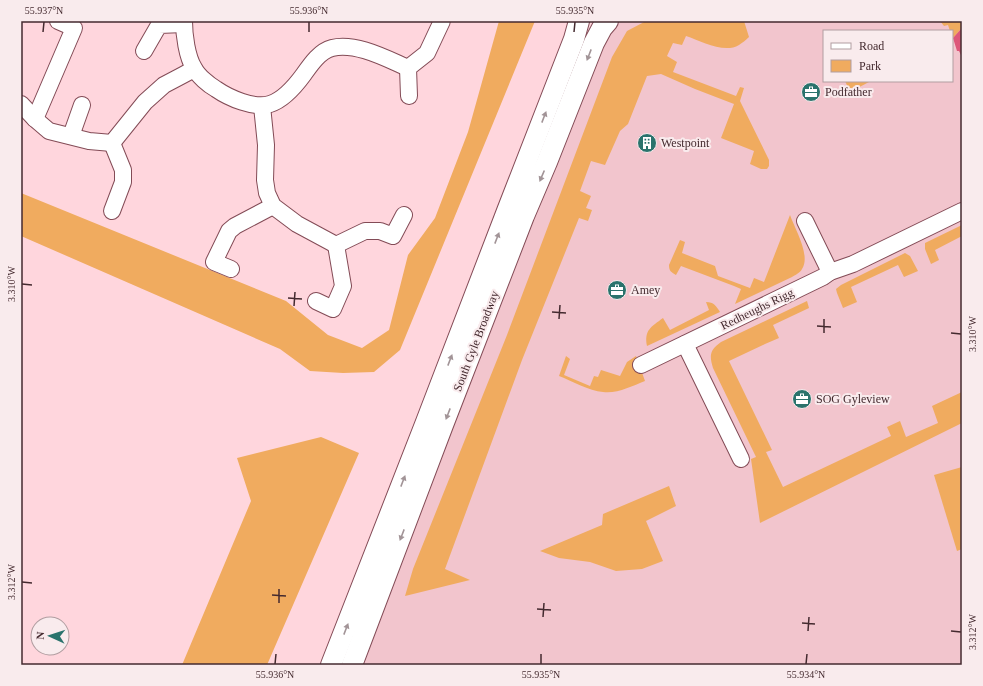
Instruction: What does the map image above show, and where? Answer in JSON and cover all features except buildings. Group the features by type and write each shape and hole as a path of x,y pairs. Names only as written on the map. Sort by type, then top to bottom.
{"street":[{"path":"35,119 74,28 58,21"},
{"path":"408,68 427,53 442,21"},
{"name":"South Gyle Broadway","path":"332,665 574,39 579,21"},
{"name":"South Gyle Broadway","path":"352,665 524,216 594,43 602,28 608,21"},
{"path":"144,50 159,25 184,22 186,48 194,69 208,85 239,101 262,106 271,104 285,94 297,83 320,54 332,48 348,47 361,49 408,68"},
{"path":"408,68 409,96"},
{"path":"112,143 145,102 164,85 194,69"},
{"path":"21,104 49,131 90,141 112,143"},
{"path":"71,136 82,105"},
{"path":"262,106 266,145 265,180 267,193 273,206 297,224 336,245"},
{"path":"112,143 123,170 123,182 112,211"},
{"path":"231,269 214,262 229,231 235,226 273,206"},
{"name":"Redheughs Rigg","path":"641,365 830,272 853,264 962,211"},
{"path":"336,245 365,231 380,231 393,236 404,215"},
{"path":"805,221 830,272"},
{"path":"316,301 333,308 343,286 336,245"},
{"path":"685,344 742,459"}],"shaded area":[{"path":"603,21 962,21 962,665 364,665 387,599"},
{"path":"961,29 962,57 959,51 957,51 953,38"}],"green space":[{"path":"499,21 535,21 400,350 374,372 343,373 310,371 280,349 21,236 21,193 286,301 328,335 362,348 389,330 408,255 435,218 468,132"},
{"path":"646,21 744,21 749,37 739,45 726,48 712,46 686,36 682,45 673,43 667,56 677,62 673,72 736,96 740,87 744,88 740,101 769,160 769,166 767,169 761,169 750,164 754,151 721,138 734,104 661,74 647,76 628,124 620,131 605,165 591,161 580,191 591,196 586,208 592,210 588,221 579,218 522,360 445,569 470,580 405,596 413,569 507,335 612,57 627,31"},
{"path":"940,21 962,21 962,29 953,38 953,30 950,30 948,25 944,26"},
{"path":"845,82 869,82 850,92"},
{"path":"790,215 801,242 805,257 802,269 799,273 792,277 735,304 741,289 681,266 676,275 670,270 669,265 680,240 685,242 682,253 715,266 718,276 750,288 754,278 764,282"},
{"path":"962,225 962,236 935,250 939,260 931,264 925,249 925,243"},
{"path":"905,253 910,256 918,271 904,277 898,265 851,287 857,302 843,308 836,289 841,285"},
{"path":"807,301 809,308 773,325 779,338 729,361 772,450 766,452 783,487 891,436 887,427 900,421 906,437 938,423 932,406 962,392 962,423 760,523 751,459 756,457 713,368 711,353 721,342"},
{"path":"706,302 716,306 720,312 647,346 646,341 649,329 663,318 670,330 709,310"},
{"path":"566,356 570,359 564,375 590,386 594,376 598,377 601,370 620,376 627,362 636,356 645,381 614,392 592,390 559,376"},
{"path":"321,437 359,453 267,665 182,665 251,501 237,458"},
{"path":"962,467 962,549 957,551 934,475"},
{"path":"669,486 676,506 646,521 663,561 642,569 616,571 590,562 559,558 540,551 602,525 603,514"}],"place":[{"name":"Podfather","path":"811,92"},
{"name":"Westpoint","path":"647,143"},
{"name":"Amey","path":"617,290"},
{"name":"SOG Gyleview","path":"802,399"}]}
